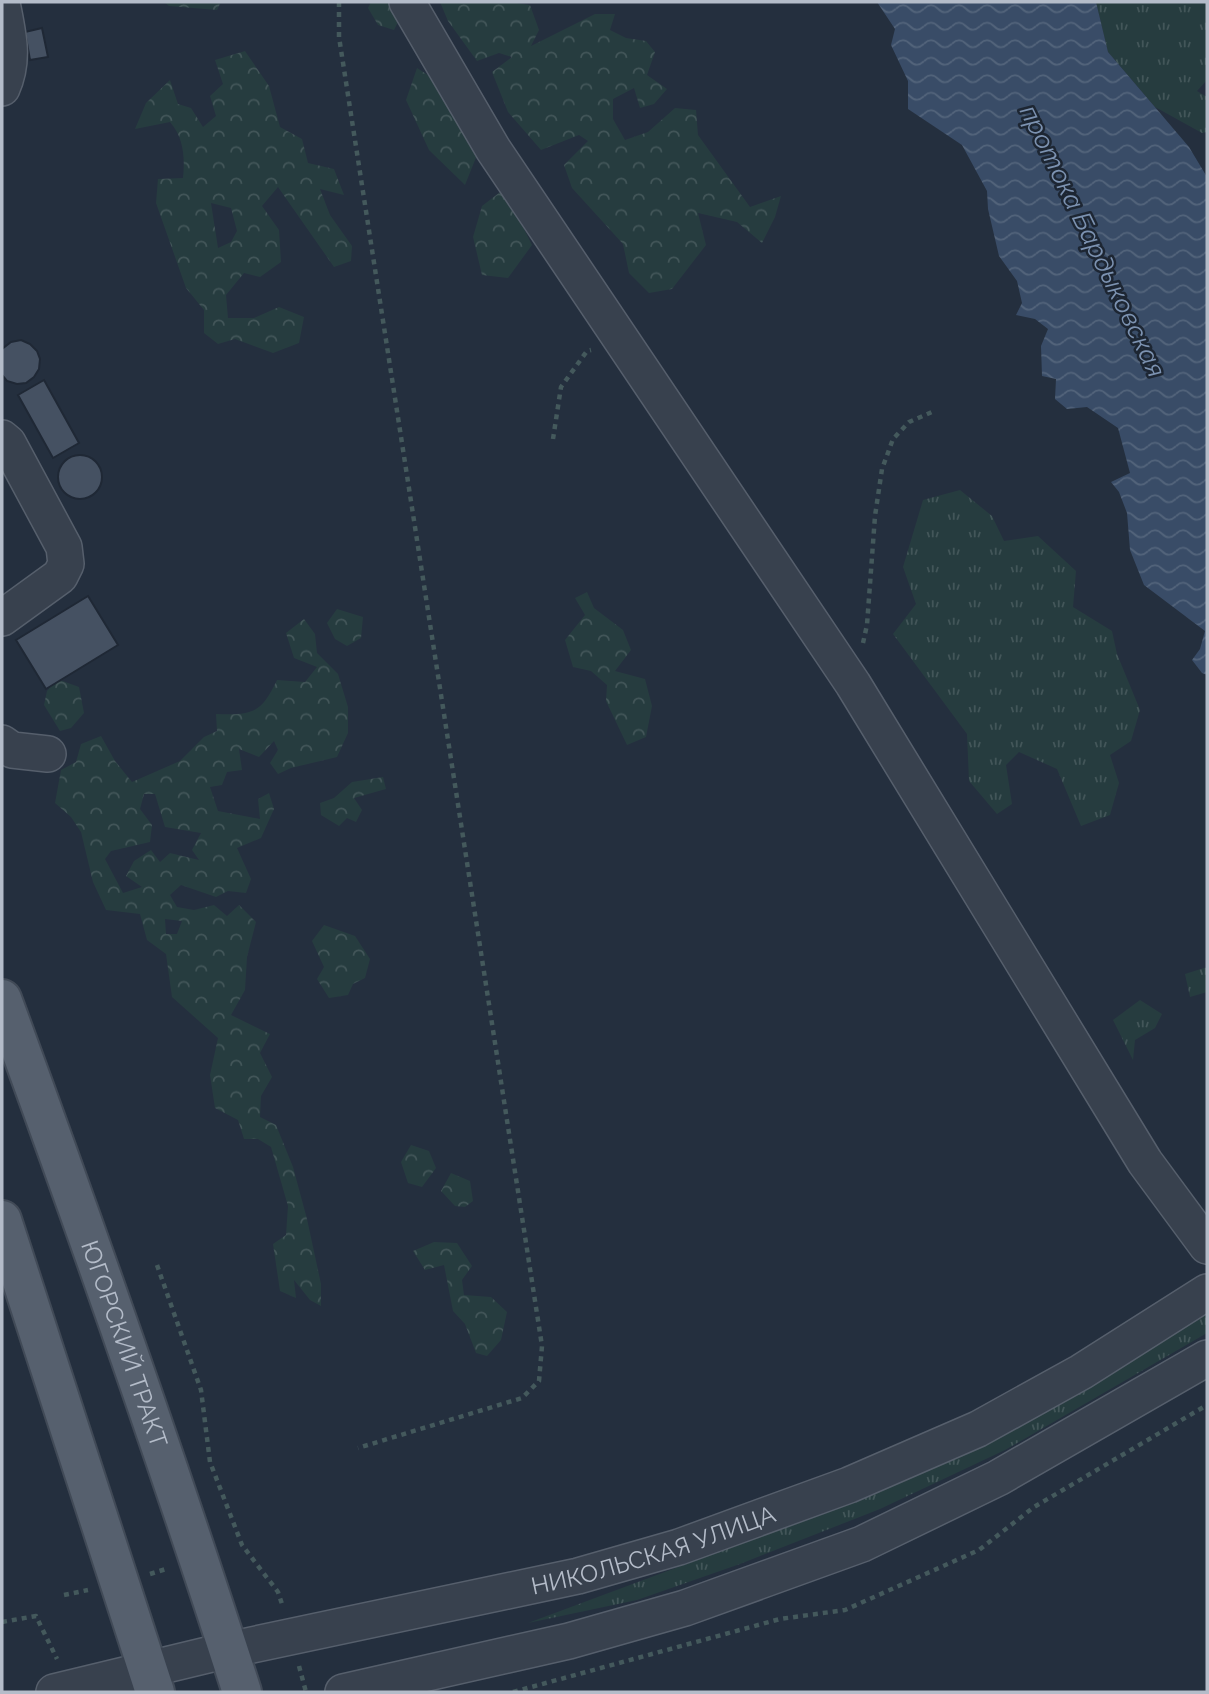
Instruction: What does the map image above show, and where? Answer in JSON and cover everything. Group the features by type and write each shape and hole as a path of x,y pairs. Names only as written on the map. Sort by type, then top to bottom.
{"main road":[{"name":"ЮГОРСКИЙ ТРАКТ","path":"2,999 84,1223 242,1692"},
{"path":"2,1220 152,1681"}],"street":[{"path":"407,2 493,149 853,684 1144,1162 1207,1246"},
{"path":"2,3 9,38 9,71 2,88"},
{"path":"2,438 8,443 64,547 66,564 60,576 2,618"},
{"path":"2,491 16,485 26,487 37,496"},
{"path":"2,743 12,750 48,754"},
{"name":"НИКОЛЬСКАЯ УЛИЦА","path":"62,1691 152,1681 228,1650 578,1576 679,1547 849,1485 978,1429 1081,1372 1207,1292"},
{"path":"343,1692 569,1641 685,1608 862,1545 998,1478 1207,1358"}],"path":[{"path":"340,2 339,37 542,1346 539,1381 522,1398 358,1448"},
{"path":"553,439 561,387 587,351 621,337"},
{"path":"853,684 867,625 875,516 882,469 893,439 909,422 932,412"},
{"path":"157,1265 201,1390 210,1462 242,1545"},
{"path":"2,1622 36,1616 62,1691"}],"green space":[{"path":"164,2 221,2 217,10 169,6"},
{"path":"371,2 396,2 399,20 394,30 378,25 368,8"},
{"path":"440,2 510,2 530,5 539,30 531,46 595,14 615,14 610,30 626,38 646,41 655,52 647,75 667,89 654,104 640,108 634,88 613,99 613,119 625,140 648,132 675,108 696,110 698,135 750,207 781,196 775,217 762,243 737,222 698,213 706,245 672,289 649,293 629,273 623,244 572,188 564,165 588,141 579,135 541,150 508,112 492,72 512,57 499,53 477,61 448,21"},
{"path":"1096,2 1207,2 1207,80 1197,91 1207,97 1207,132 1202,133 1155,107 1108,52"},
{"path":"245,51 269,86 280,127 302,139 308,163 334,169 344,195 320,189 330,215 352,246 351,261 334,267 278,187 262,206 279,230 281,262 260,277 244,273 226,295 228,318 254,318 279,307 304,317 299,343 273,353 235,339 218,344 204,333 204,310 186,288 156,203 158,179 183,178 181,141 170,122 135,129 146,103 170,80 178,104 191,108 203,127 216,116 210,96 223,84 215,60","holes":["211,203 231,208 237,231 231,242 218,248"]},
{"path":"417,68 448,88 479,150 465,185 429,150 406,100"},
{"path":"512,183 518,217 532,245 508,278 482,275 473,237 482,206"},
{"path":"960,490 992,516 1004,541 1038,536 1076,571 1073,607 1112,631 1117,654 1140,710 1131,741 1110,755 1119,783 1110,815 1081,826 1057,769 1019,752 1006,765 1012,804 997,814 969,781 967,734 893,634 916,604 903,567 923,500"},
{"path":"587,592 594,608 623,630 631,650 615,671 645,679 652,706 646,737 627,745 606,701 607,685 591,671 573,667 565,640 585,615 575,598"},
{"path":"337,609 363,617 361,638 347,646 335,639 327,623"},
{"path":"304,619 315,634 317,653 338,674 348,707 348,733 337,757 291,768 278,774 270,763 278,750 274,741 259,757 239,749 242,770 227,772 222,785 210,787 218,811 260,819 258,799 269,793 274,809 261,838 237,848 251,879 246,893 228,891 216,897 181,885 170,895 177,907 194,910 214,905 227,916 239,905 256,922 247,957 245,990 231,1015 270,1034 260,1053 272,1077 261,1096 260,1117 276,1125 293,1167 321,1284 321,1306 310,1300 294,1280 296,1298 280,1291 273,1244 286,1235 288,1206 271,1147 258,1139 244,1139 238,1120 215,1108 210,1075 218,1038 172,997 166,954 147,940 140,914 106,910 93,882 81,832 71,817 55,803 61,770 76,762 81,744 101,736 115,761 132,782 180,761 204,737 217,731 216,714 238,714 254,710 266,700 277,680 305,682 317,667 294,658 286,633","holes":["144,794 155,794 165,827 201,833 192,850 199,860 170,853 160,862 151,850 134,861 126,876 142,887 123,893 105,859 111,851 150,842 152,825 140,809","165,919 182,921 177,934 166,934"]},
{"path":"57,679 79,687 84,713 71,728 60,731 44,705 47,691"},
{"path":"383,777 386,789 354,798 362,810 356,822 347,818 339,826 321,815 320,803 334,798 352,782"},
{"path":"324,925 355,936 370,959 365,978 353,984 348,995 329,998 317,979 324,967 312,941"},
{"path":"1207,967 1207,992 1190,997 1185,974"},
{"path":"1140,1000 1162,1014 1155,1028 1135,1040 1133,1060 1113,1020"},
{"path":"411,1145 429,1151 436,1168 422,1187 408,1183 401,1162"},
{"path":"451,1173 470,1181 473,1201 465,1207 455,1206 441,1191"},
{"path":"434,1242 457,1243 472,1266 462,1280 464,1295 491,1297 507,1312 501,1340 487,1356 476,1353 465,1324 453,1311 444,1265 425,1270 413,1251"},
{"path":"1207,1309 1207,1333 1005,1450 880,1509 740,1564 637,1600 528,1623 882,1491 1034,1416"}],"water":[{"name":"протока Бардыковская","path":"877,2 1096,2 1108,52 1189,147 1207,177 1207,675 1202,673 1192,660 1200,649 1205,631 1144,585 1130,550 1127,513 1119,492 1111,482 1130,473 1118,428 1087,407 1067,409 1055,399 1056,379 1042,376 1041,346 1048,329 1035,319 1016,315 1022,303 1017,281 999,256 988,209 987,191 962,145 908,109 908,81 891,45 895,29"}],"building":[{"path":"42,28 48,57 30,60 25,32"},
{"path":"21,340 37,351 40,359 39,369 34,377 26,383 17,384 7,381 2,375 2,349 11,342"},
{"path":"44,380 79,443 53,458 18,395"},
{"path":"80,455 89,456 96,461 101,468 101,486 96,493 89,498 80,499 71,498 64,493 59,486 58,477 59,468 64,461 71,456"},
{"path":"88,596 118,645 46,689 16,640"}]}
